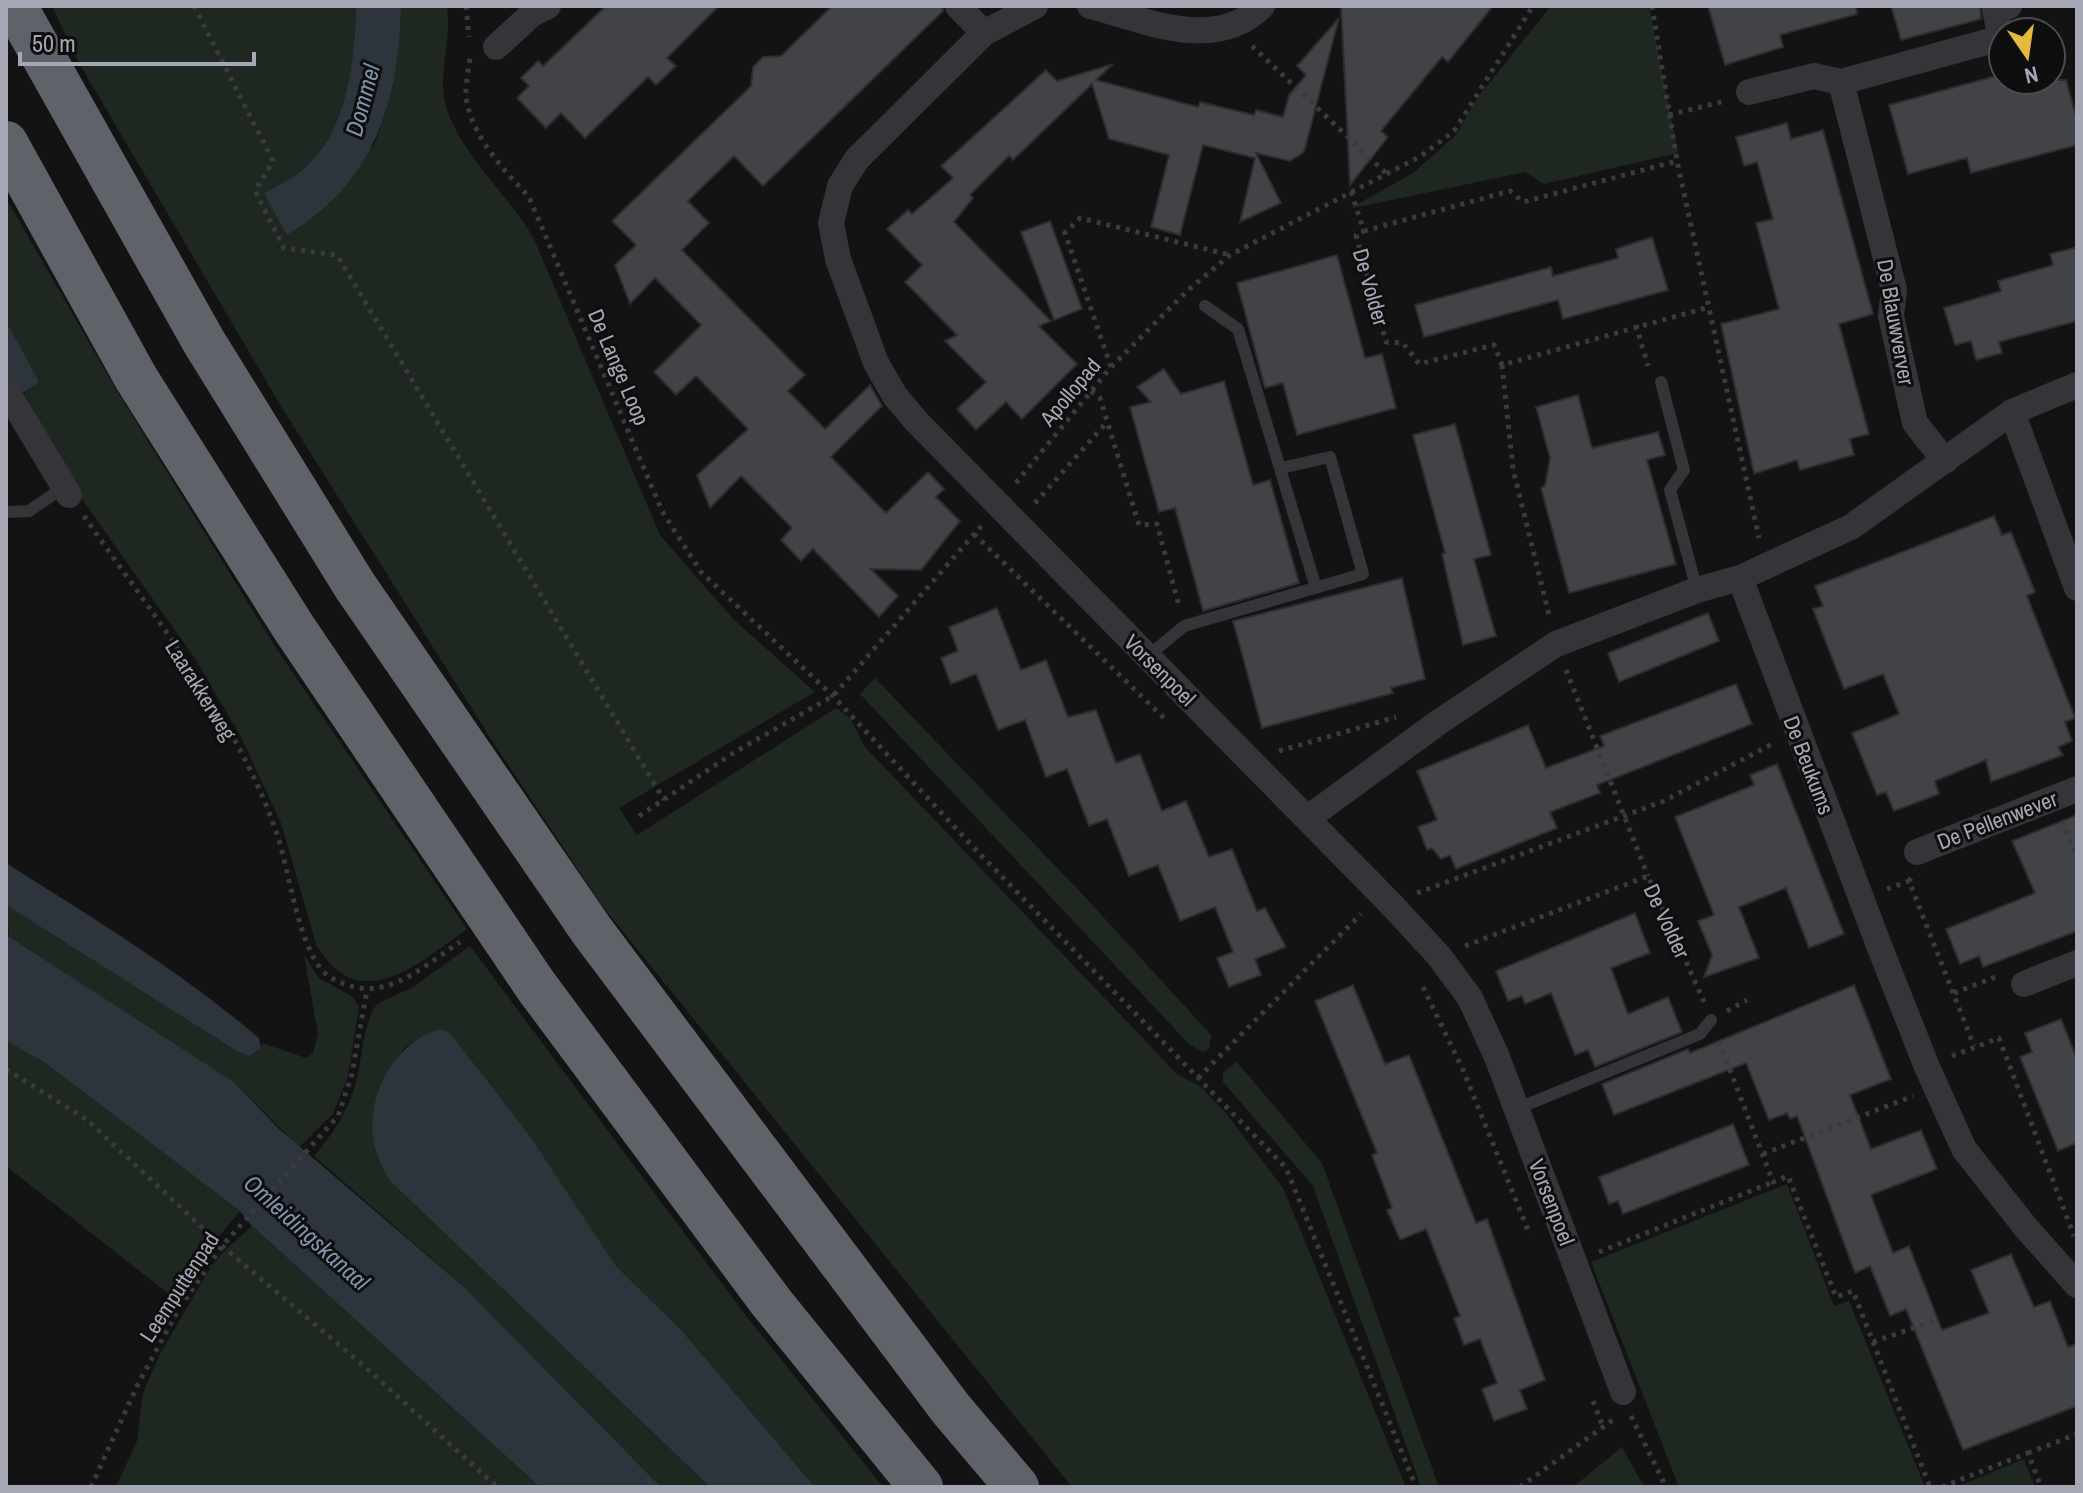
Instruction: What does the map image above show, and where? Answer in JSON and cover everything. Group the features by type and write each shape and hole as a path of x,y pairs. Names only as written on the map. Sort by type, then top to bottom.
{"highway":[{"path":"15,6 196,329 364,598 592,931 951,1409 1017,1487"},
{"path":"6,143 136,378 294,628 528,973 771,1302 921,1487"}],"street":[{"path":"496,47 532,14 548,6"},
{"path":"958,6 984,33"},
{"name":"Vorsenpoel","path":"1035,6 984,33 857,159 840,186 831,223 838,259 876,363 895,396 1006,516 1390,903 1439,956 1470,998 1575,1262 1625,1401"},
{"path":"1090,6 1202,32 1232,27 1262,6"},
{"path":"1749,92 1814,76 1841,82 2001,38 1995,10 2009,6"},
{"name":"De Blauwverver","path":"1841,82 1894,290 1891,316 1915,423 1945,461"},
{"path":"1308,818 1439,722 1556,644 1697,590 1740,578 1851,527 2012,412 2077,385"},
{"path":"11,399 67,491"},
{"path":"2012,412 2077,588"},
{"name":"De Beukums","path":"1740,578 1931,1077 1964,1149 2027,1229 2077,1285"},
{"name":"De Pellenwever","path":"1917,852 2077,789"},
{"path":"2024,984 2077,963"}],"lane":[{"path":"1205,306 1238,329 1316,588"},
{"path":"1661,382 1684,470 1670,490 1697,590"},
{"path":"1147,657 1184,626 1363,574 1330,457 1281,468"},
{"path":"6,512 29,511 67,491"},
{"path":"1516,1109 1700,1034 1711,1020"}],"path":[{"path":"194,6 273,161 255,191 284,248 337,255 664,800"},
{"name":"De Lange Loop","path":"466,6 471,48 466,100 474,124 496,161 529,197 662,511 701,572 833,696 975,849 1286,1168 1416,1487"},
{"name":"Apollopad","path":"639,816 735,752 833,696 974,534 1006,516 1091,391 1187,291 1230,255 1388,175 1421,156 1454,131 1533,6"},
{"path":"1652,6 1677,161 1706,308 1765,566"},
{"path":"1232,27 1388,175"},
{"path":"1669,115 1749,92"},
{"path":"1364,231 1510,191 1523,202 1677,161"},
{"name":"De Volder","path":"1351,192 1364,231 1356,235 1386,342 1403,343 1419,364 1494,345 1502,365"},
{"path":"1111,367 1065,233 1080,218 1230,255"},
{"path":"1648,876 1556,644 1513,469 1502,365 1636,325 1706,308"},
{"path":"1636,325 1647,365 1661,382"},
{"path":"1091,391 1100,398 1139,525 1157,524 1184,626"},
{"path":"992,551 1006,516 1107,422"},
{"name":"Laarakkerweg","path":"67,491 189,665 233,739 276,830 311,953 326,975 353,989 367,990"},
{"path":"974,534 1170,724"},
{"path":"1256,768 1285,747 1412,712 1439,722"},
{"path":"1352,900 1370,917 1390,903 1664,801 1796,731"},
{"path":"2052,798 2077,860"},
{"path":"1917,852 1923,868 1909,881 1974,1046"},
{"name":"De Volder","path":"1533,1243 1463,1070 1416,972 1439,956 1648,876 1711,1020 1773,1182"},
{"path":"1198,1078 1364,911"},
{"path":"367,990 409,977 460,942"},
{"path":"1954,993 2018,969 2024,984"},
{"name":"Leemputtenpad","path":"91,1487 137,1386 177,1312 222,1246 338,1116 352,1074 367,990"},
{"path":"1763,1154 1931,1077 1974,1046 1999,1038 2076,1242"},
{"path":"6,1069 87,1120 222,1246 364,1366 497,1487"},
{"path":"1575,1262 1788,1176 1836,1297 1853,1291 1930,1487"},
{"path":"1873,1342 1934,1321"},
{"path":"1592,1398 1603,1427"},
{"path":"1520,1487 1603,1427 1625,1401 1666,1487"},
{"path":"1942,1487 2077,1434"},
{"path":"2028,1453 2041,1487"}],"shaded area":[{"path":"52,6 356,6 350,72 338,117 329,137 317,156 301,171 264,193 373,147 394,78 401,6 447,6 443,86 453,125 533,237 660,535 733,619 815,692 619,808 637,835 836,708 850,718 865,747 1177,1074 1201,1087 1225,1112 1283,1188 1406,1487 1072,1487 603,907 491,739 282,408 76,58"},
{"path":"1551,6 1649,6 1678,153 1544,184 1525,172 1349,209 1413,173 1456,135 1478,97"},
{"path":"6,198 117,391 276,648 467,929 409,968 370,981 351,978 333,966 316,944 281,823 240,735 194,657 62,471 24,393 38,382 9,326 6,328"},
{"path":"875,678 1086,898 1211,1035 1209,1049 1203,1052 1189,1044 860,694"},
{"path":"6,905 235,1050 261,1048 262,1043 306,1058 313,1053 318,1034 304,955 319,978 353,997 359,1008 348,1076 333,1114 299,1147 234,1082 9,938"},
{"path":"470,946 744,1313 883,1487 815,1487 682,1331 616,1266 530,1136 439,1029 404,1048 375,1116 376,1150 389,1180 710,1487 661,1487 465,1288 314,1156 346,1110 357,1078 366,1030 377,1004 413,987"},
{"path":"6,1041 44,1062 240,1211 170,1295 6,1166"},
{"path":"1237,1062 1322,1163 1439,1487 1421,1487 1313,1186 1223,1082 1223,1072"},
{"path":"1787,1184 1834,1306 1849,1301 1925,1487 1679,1487 1591,1262"},
{"path":"252,1226 540,1487 116,1487 137,1441 143,1393 160,1354 207,1273 222,1253"},
{"path":"1622,1447 1644,1487 1573,1487"},
{"path":"2024,1459 2035,1487 1956,1487"}],"water":[{"name":"Dommel","path":"356,6 401,6 395,75 387,107 361,165 341,191 317,214 287,235 264,193 301,171 317,156 329,138 350,72"},
{"path":"9,326 39,382 6,404 6,328"},
{"path":"6,863 136,946 198,990 259,1038 261,1048 249,1056 235,1050 6,905"},
{"name":"Omleidingskanaal","path":"6,935 234,1082 278,1128 465,1288 661,1487 540,1487 252,1226 240,1211 44,1062 6,1041"},
{"path":"439,1029 449,1032 530,1136 616,1266 682,1331 815,1487 710,1487 389,1180 377,1155 373,1132 377,1095 394,1062 407,1048"}],"building":[{"path":"606,6 719,6 667,58 676,66 656,85 648,77 585,138 561,113 546,128 517,98 529,86 521,78 538,61 543,66"},
{"path":"832,6 942,6 943,11 763,186 734,156 688,201 709,223 682,250 805,375 788,391 825,429 870,385 882,406 831,457 886,513 928,472 944,489 936,497 960,521 921,570 871,569 898,596 879,617 813,549 801,561 781,540 792,528 741,476 710,508 697,475 748,429 696,376 676,395 654,372 701,325 655,278 630,304 615,265 636,245 612,221 751,86 753,67 763,57 781,56"},
{"path":"1341,6 1493,6 1448,62 1442,57 1381,131 1388,137 1350,185"},
{"path":"1708,6 1856,6 1857,14 1780,35 1783,47 1725,65"},
{"path":"1891,6 1980,6 1981,19 1901,40"},
{"path":"1339,18 1304,152 1290,161 1256,153 1281,203 1240,222 1255,158 1203,145 1180,235 1151,227 1169,155 1109,139 1092,84 1013,160 1009,156 970,195 973,198 954,222 1051,321 1039,326 1077,364 1022,419 1006,402 976,430 957,409 986,382 945,341 957,335 905,282 922,265 887,229 908,210 912,214 953,178 941,166 1046,70 1057,81 1113,64 1096,80 1198,107 1200,102 1254,115 1256,110 1283,117 1289,95 1306,75 1297,66"},
{"path":"1987,78 1987,96 2067,96 2067,84 2077,120 2077,145 1971,173 1967,158 1908,174 1889,105"},
{"path":"1787,123 1791,139 1823,130 1873,314 1839,324 1869,434 1850,439 1854,455 1800,470 1797,460 1754,474 1721,324 1779,309 1756,223 1773,219 1757,162 1744,166 1736,137"},
{"path":"1050,221 1082,309 1054,320 1021,232"},
{"path":"1652,237 1668,290 1563,319 1558,300 1424,337 1415,305 1551,267 1553,276 1618,258 1616,249"},
{"path":"2077,247 2077,321 1999,342 2002,353 1976,360 1971,341 1955,345 1944,308 2001,291 1998,281 2053,265 2050,254"},
{"path":"1337,255 1365,358 1382,354 1396,408 1297,435 1283,383 1265,388 1237,283"},
{"path":"1164,369 1181,394 1224,381 1253,485 1270,480 1299,583 1203,611 1175,508 1159,512 1130,407 1151,402 1137,387"},
{"path":"1578,395 1592,448 1658,432 1665,455 1647,460 1676,564 1569,593 1541,488 1545,486 1550,458 1536,407"},
{"path":"1455,424 1491,555 1474,559 1496,636 1463,645 1442,554 1445,553 1413,435"},
{"path":"1994,516 2002,535 2011,532 2035,592 2027,596 2075,718 2065,722 2072,741 2058,747 2063,755 1991,782 1986,760 1935,781 1939,794 1894,811 1886,792 1877,795 1852,733 1899,714 1883,674 1844,689 1813,609 1823,606 1815,586"},
{"path":"1402,578 1425,679 1391,688 1393,693 1262,728 1233,621"},
{"path":"997,608 1021,670 1046,660 1068,717 1096,710 1116,763 1140,754 1162,811 1186,801 1209,857 1232,849 1257,911 1265,908 1286,947 1255,959 1261,975 1229,987 1217,958 1233,952 1215,907 1180,921 1158,865 1129,876 1107,819 1089,826 1067,769 1046,777 1025,720 998,730 976,674 951,684 941,658 958,651 949,627"},
{"path":"1708,613 1719,641 1619,682 1608,653"},
{"path":"1736,684 1752,724 1597,785 1600,793 1550,812 1557,828 1456,869 1450,855 1441,859 1432,848 1427,850 1418,827 1437,820 1417,771 1528,725 1546,768 1604,746 1600,736"},
{"path":"1777,764 1844,934 1809,948 1786,888 1739,907 1759,958 1704,977 1712,955 1698,921 1714,915 1675,817 1754,785 1750,775"},
{"path":"2077,815 2077,931 1983,967 1979,956 1960,964 1946,929 2035,893 2012,841"},
{"path":"1635,913 1650,953 1611,968 1628,1014 1668,997 1682,1032 1595,1067 1588,1050 1575,1055 1551,993 1525,1004 1522,996 1508,1001 1496,971"},
{"path":"1353,985 1385,1064 1409,1055 1476,1223 1487,1219 1545,1380 1520,1390 1527,1409 1494,1421 1482,1389 1497,1383 1480,1339 1464,1345 1454,1318 1460,1316 1426,1229 1400,1240 1387,1210 1392,1208 1372,1155 1377,1153 1315,1001"},
{"path":"1854,985 1891,1079 1850,1095 1871,1149 1921,1130 1937,1169 1871,1195 1893,1253 1909,1246 1942,1330 1989,1313 1971,1270 2011,1254 2034,1307 2050,1301 2068,1347 2077,1344 2077,1406 1963,1450 1906,1309 1890,1316 1870,1266 1855,1273 1797,1116 1790,1119 1787,1113 1769,1120 1746,1063 1614,1115 1602,1084 1688,1049 1690,1053"},
{"path":"2061,1019 2077,1059 2077,1143 2058,1151 2020,1057 2032,1052 2025,1033"},
{"path":"1733,1124 1749,1165 1623,1214 1618,1201 1609,1204 1599,1177"}]}
